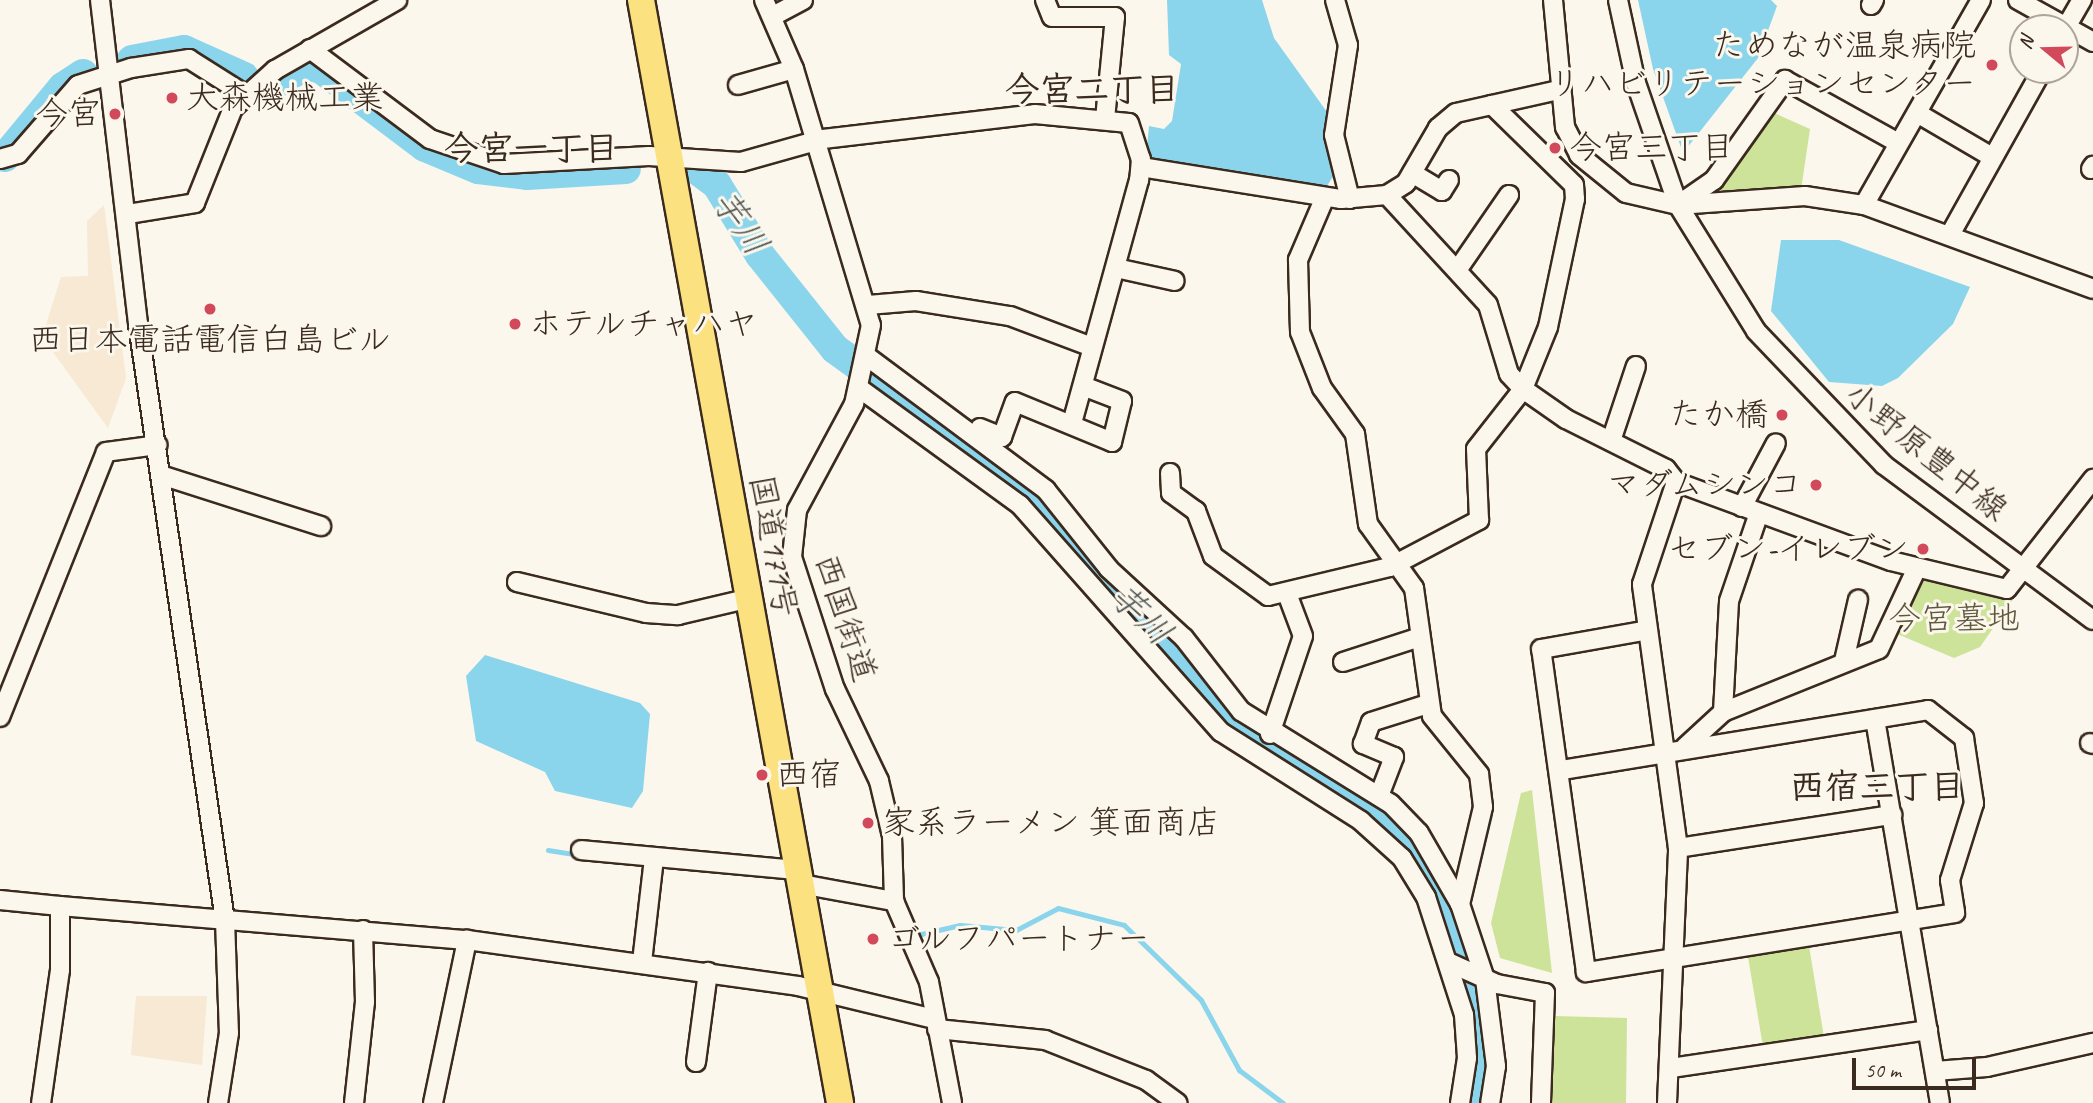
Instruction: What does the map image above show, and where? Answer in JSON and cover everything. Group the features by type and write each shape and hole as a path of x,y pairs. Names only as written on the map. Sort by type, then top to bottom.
{"highway":[{"name":"国道171号","path":"641,0 746,599 800,877 840,1103"}],"street":[{"path":"100,0 158,445 225,919 229,1033 218,1103"},
{"path":"128,214 195,203 220,130 246,95 310,49 397,0"},
{"path":"769,8 803,0"},
{"path":"1045,0 1052,17 1115,17 1105,119"},
{"path":"1335,0 1348,45 1334,135 1350,199"},
{"path":"1553,0 1558,90 1565,127 1601,177 1626,193 1678,205 1805,196 1864,205 1951,233 2093,289"},
{"name":"小野原豊中線","path":"1618,0 1636,83 1678,205 1756,331 1819,403 1884,465 2093,620"},
{"path":"1864,205 1981,0"},
{"path":"2018,0 2043,14"},
{"name":"西国街道","path":"769,8 794,69 814,143 868,305 868,360 860,385 800,501 792,558 835,689 879,781 892,836 894,901 929,982 952,1103"},
{"path":"310,49 430,139 470,157 528,166 670,159 741,162 814,143 982,118 1105,119 1135,129 1141,167 1093,347 1086,387 1072,424"},
{"path":"5,159 69,93 110,74 189,59 246,95"},
{"path":"737,85 794,69"},
{"path":"1678,205 1714,180 1785,80 1898,143"},
{"path":"1951,233 2034,84"},
{"path":"1141,167 1325,197 1350,199 1387,195 1412,173 1446,119 1558,90"},
{"path":"1170,473 1171,493 1196,511 1213,556 1242,583 1268,596 1287,596 1399,564 1479,520 1476,449 1523,389 1554,303 1574,185 1492,105"},
{"path":"1917,113 1992,157"},
{"path":"1412,173 1442,191 1449,180"},
{"path":"1387,195 1488,305 1509,374 1523,389 1666,470 1676,482 1917,568 2007,589 2089,491"},
{"path":"1458,270 1509,195"},
{"path":"1325,197 1298,260 1300,332 1322,388 1355,434 1368,524 1399,564 1414,589 1428,704 1438,725 1475,765 1483,788 1481,824 1461,904"},
{"path":"1116,268 1175,281"},
{"path":"868,305 916,301 1010,316 1093,347"},
{"path":"868,360 965,424 1046,490 1109,569 1184,638 1241,711 1270,734 1379,796 1430,848 1461,904 1481,977 1496,1066 1490,1103"},
{"path":"1611,441 1636,366"},
{"path":"860,385 1020,505 1221,732 1394,849 1426,897 1453,965 1466,1030 1460,1103"},
{"path":"965,424 1002,437 1014,402 1112,442 1122,401 1086,387"},
{"path":"1742,507 1776,443"},
{"path":"0,717 106,452 158,445"},
{"path":"164,476 321,526"},
{"path":"1667,1103 1671,1068 1671,960 1678,848 1643,631 1642,584 1676,482"},
{"path":"1723,712 1730,601 1759,513"},
{"path":"1685,747 1723,712 1879,649 1917,568"},
{"path":"517,582 646,613 678,615 746,599"},
{"path":"1270,734 1303,636 1287,596"},
{"path":"1844,661 1858,600"},
{"path":"1562,770 1685,747 1928,710 1964,738 1974,803 1950,880 1955,913 1910,923 1586,972 1562,770 1541,649 1643,631"},
{"path":"1343,662 1420,636"},
{"path":"1379,796 1394,757 1363,744 1371,722 1428,704"},
{"path":"1875,719 1940,1103"},
{"path":"1678,848 1892,815"},
{"path":"581,850 800,877 894,901"},
{"path":"642,962 654,859"},
{"path":"0,900 467,940 642,962 820,990 936,1024 1045,1040 1146,1080 1178,1103"},
{"path":"41,1103 60,970 60,906"},
{"path":"354,1103 365,1002 363,930"},
{"path":"433,1103 467,940"},
{"path":"1453,965 1481,977 1545,993 1541,1103"},
{"path":"696,1062 708,972"},
{"path":"1671,1068 1928,1030"},
{"path":"1935,1071 1987,1068 2093,1043"}],"shaded area":[{"path":"104,205 126,378 108,428 42,337 61,277 88,276 87,221"},
{"path":"136,996 207,996 202,1065 131,1055"}],"green space":[{"path":"1772,112 1810,129 1801,190 1724,195 1718,186"},
{"name":"今宮墓地","path":"1923,575 1989,592 2016,595 1980,647 1954,658 1895,633"},
{"path":"1532,790 1552,973 1500,958 1491,923 1521,793"},
{"path":"1809,946 1824,1037 1763,1047 1748,957"},
{"path":"1554,1016 1627,1018 1626,1103 1545,1103"}],"water":[{"path":"1167,0 1262,0 1274,38 1332,119 1341,180 1332,178 1325,189 1146,158 1149,126 1164,129 1172,121 1181,64 1169,55"},
{"path":"1638,0 1771,0 1777,6 1758,58 1683,153 1653,69"},
{"path":"1781,240 1839,240 1970,287 1953,324 1898,378 1882,386 1829,382 1771,311"},
{"path":"485,655 640,703 650,714 643,791 632,808 555,791 545,772 476,741 466,676"}],"waterway":[{"name":"芋川","path":"132,60 184,50 244,77"},
{"name":"芋川","path":"270,87 305,66 320,68 425,147 478,169 527,175 626,169"},
{"name":"芋川","path":"5,157 63,87 83,74"},
{"name":"芋川","path":"700,172 717,185 760,255 835,349 1027,488 1100,575 1166,636 1234,721 1377,812 1408,840 1437,881 1471,979 1483,1046 1479,1103"},
{"path":"1362,433 1368,465"},
{"path":"1409,565 1420,583"},
{"path":"1455,732 1484,766 1490,805"},
{"path":"1469,900 1490,815"},
{"path":"548,850 579,855"},
{"path":"921,934 960,925 1016,930 1058,908 1124,925 1201,1000 1239,1070 1283,1103"}],"place":[{"name":"ためなが温泉病院 リハビリテーションセンター","path":"1992,65"},
{"name":"大森機械工業","path":"172,98"},
{"name":"今宮","path":"115,114"},
{"name":"今宮三丁目","path":"1555,148"},
{"name":"西日本電話電信白島ビル","path":"210,309"},
{"name":"ホテルチャハヤ","path":"515,324"},
{"name":"たか橋","path":"1782,415"},
{"name":"マダムシンコ","path":"1816,485"},
{"name":"セブン-イレブン","path":"1923,549"},
{"name":"西宿","path":"762,775"},
{"name":"家系ラーメン 箕面商店","path":"868,823"},
{"name":"ゴルフパートナー","path":"873,939"}],"district":[{"name":"今宮二丁目","path":"1092,90"},
{"name":"今宮一丁目","path":"531,149"},
{"name":"西宿三丁目","path":"1877,787"}]}
